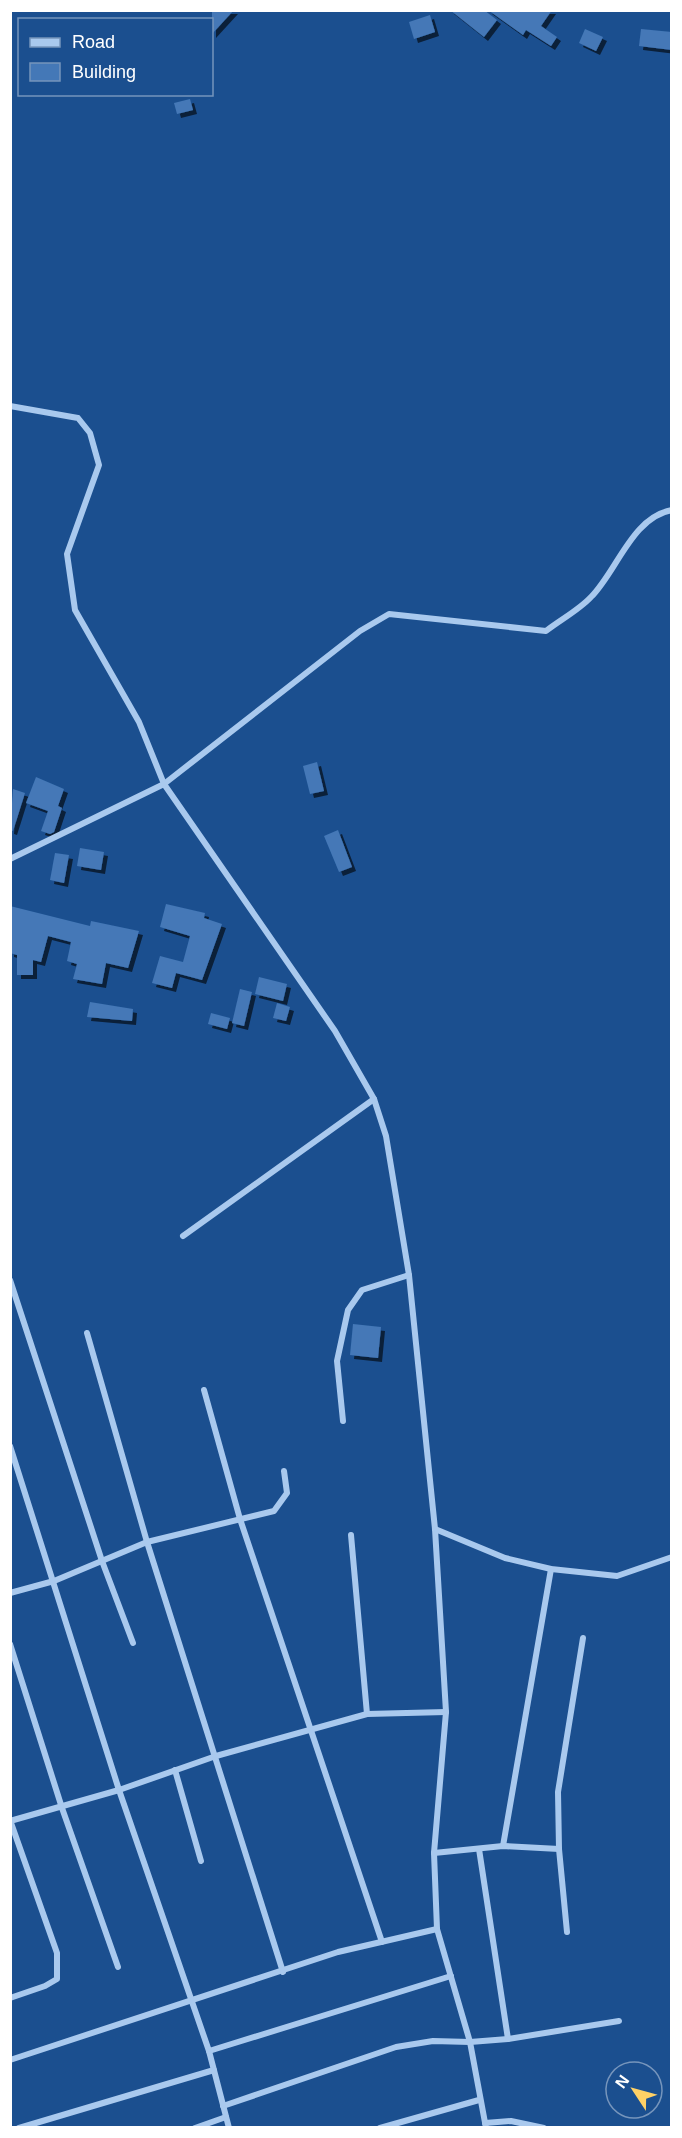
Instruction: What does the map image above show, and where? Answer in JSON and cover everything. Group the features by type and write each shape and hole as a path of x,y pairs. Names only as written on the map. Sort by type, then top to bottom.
{"street":[{"path":"10,406 78,418 90,433 99,465 68,554 75,610 139,722 164,784 335,1031 374,1099 387,1136 409,1275 435,1529 446,1712 434,1853 437,1929 470,2042 485,2125 511,2121 544,2127"},
{"path":"10,859 164,784 360,631 389,614 546,631 591,597 632,541 657,513 672,510"},
{"path":"183,1236 374,1099"},
{"path":"343,1421 337,1361 348,1310 362,1290 409,1275"},
{"path":"10,1280 102,1561 133,1643"},
{"path":"87,1333 147,1542 283,1972"},
{"path":"204,1390 240,1519 382,1942"},
{"path":"10,1446 119,1790 193,2001 229,2127"},
{"path":"10,1593 54,1581 147,1542 274,1511 287,1493 284,1471"},
{"path":"435,1529 505,1558 551,1569 617,1576 672,1557"},
{"path":"351,1535 368,1714"},
{"path":"503,1846 551,1569"},
{"path":"567,1932 559,1849 558,1792 583,1638"},
{"path":"10,1644 62,1808 118,1967"},
{"path":"10,1998 45,1986 57,1979 57,1953 11,1820 62,1808 119,1790 216,1755 368,1714 446,1712"},
{"path":"175,1770 201,1861"},
{"path":"434,1853 503,1846 559,1849"},
{"path":"478,1849 508,2039"},
{"path":"10,2060 338,1952 437,1929"},
{"path":"209,2051 451,1976"},
{"path":"223,2106 396,2047 433,2041 470,2042 508,2039 619,2021"},
{"path":"19,2127 214,2070"},
{"path":"380,2127 479,2100"},
{"path":"195,2127 226,2116"}],"building":[{"path":"212,10 234,10 213,33"},
{"path":"450,10 484,10 497,20 484,37"},
{"path":"488,10 552,10 541,26 557,37 551,46 526,30 523,35"},
{"path":"430,15 435,32 414,39 409,22"},
{"path":"585,29 603,37 596,51 579,43"},
{"path":"641,29 672,32 672,50 639,46"},
{"path":"190,99 193,110 177,114 174,103"},
{"path":"317,762 324,791 310,794 303,766"},
{"path":"36,777 64,789 58,806 62,808 54,832 50,834 41,831 48,811 26,803"},
{"path":"13,789 25,793 13,831 10,830"},
{"path":"338,830 352,867 339,872 324,836"},
{"path":"80,848 104,852 101,870 77,866"},
{"path":"55,853 69,855 64,883 50,880"},
{"path":"166,904 205,913 204,918 222,924 202,980 176,973 172,988 152,983 160,956 183,962 190,936 160,927"},
{"path":"10,906 90,926 91,921 139,931 128,968 106,963 102,984 73,979 77,964 67,961 71,942 48,936 41,962 33,960 33,975 17,975 17,955 10,953"},
{"path":"259,977 287,984 283,1001 255,994"},
{"path":"240,989 252,992 244,1026 232,1023"},
{"path":"90,1002 133,1009 132,1021 87,1017"},
{"path":"277,1003 290,1007 286,1021 273,1018"},
{"path":"211,1013 230,1018 227,1029 208,1024"},
{"path":"353,1324 381,1327 378,1358 350,1355"}]}
